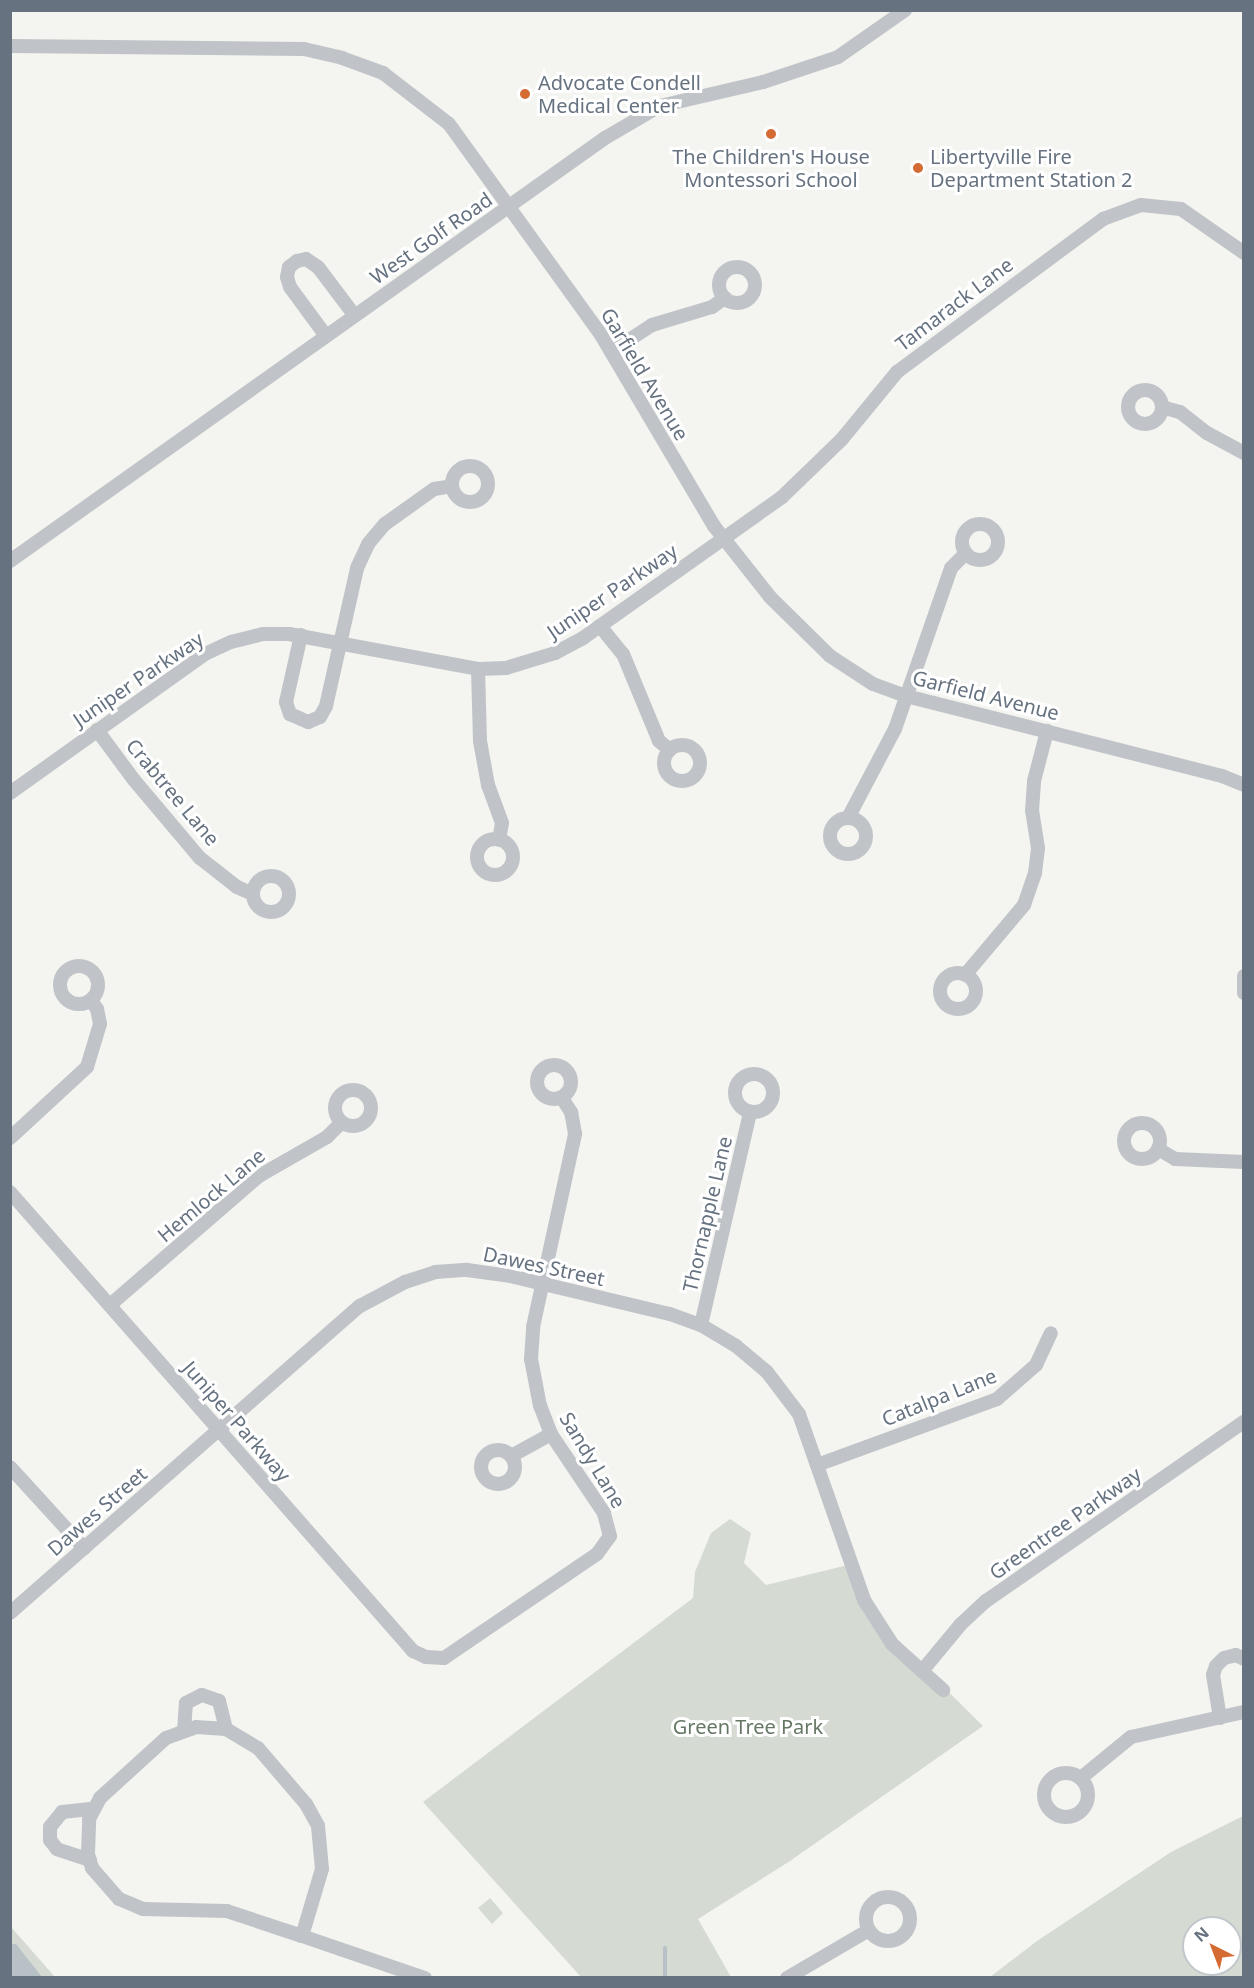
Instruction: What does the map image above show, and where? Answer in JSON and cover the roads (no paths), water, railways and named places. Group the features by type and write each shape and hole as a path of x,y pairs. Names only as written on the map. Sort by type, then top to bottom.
{"street":[{"name":"West Golf Road","path":"10,561 605,138 660,106 812,68 861,44 905,10"},
{"name":"Garfield Avenue","path":"10,46 244,46 304,49 342,58 383,73 423,100 449,124 510,206 611,352 724,538 770,597 830,656 873,684 906,696 1047,731 1244,785"},
{"name":"Tamarack Lane","path":"724,538 812,472 897,372 918,354 1103,219 1140,205 1181,209 1244,253"},
{"path":"326,336 290,287 287,277 289,267 297,261 306,259 318,267 355,316"},
{"path":"611,352 652,325 712,307 725,298"},
{"path":"1162,407 1180,412 1207,433 1244,453"},
{"path":"301,635 286,702 290,714 301,722 314,721 324,712 357,568 368,544 385,524 434,489 452,486"},
{"name":"Juniper Parkway","path":"10,793 206,654 263,634 301,635 339,641 478,669 538,660 600,626 724,538"},
{"path":"848,818 878,767 906,696 951,568 966,553"},
{"path":"600,626 623,654 659,741 670,750"},
{"path":"478,669 480,741 488,785 502,823 499,840"},
{"name":"Crabtree Lane","path":"97,730 134,780 200,858 237,887 253,894"},
{"path":"965,975 1024,905 1035,873 1038,848 1032,811 1034,781 1047,731"},
{"path":"1244,975 1244,993"},
{"path":"10,1138 87,1067 100,1024 98,1008 91,1000"},
{"name":"Sandy Lane","path":"444,1658 606,1546 610,1527 604,1514 551,1434 540,1406 531,1359 543,1284 575,1134 570,1112 562,1098"},
{"name":"Thornapple Lane","path":"701,1325 750,1112"},
{"name":"Hemlock Lane","path":"110,1305 259,1176 327,1137 342,1122"},
{"path":"1158,1149 1175,1159 1244,1162"},
{"name":"Juniper Parkway","path":"10,1192 413,1651 426,1658 444,1658"},
{"name":"Dawes Street","path":"10,1613 383,1291 435,1272 467,1270 543,1284 701,1325 736,1346 781,1389 799,1414 864,1600 892,1644 943,1690"},
{"name":"Catalpa Lane","path":"817,1466 997,1399 1036,1365 1051,1333"},
{"name":"Greentree Parkway","path":"922,1671 961,1624 986,1601 1244,1422"},
{"path":"511,1456 551,1434"},
{"path":"10,1467 84,1548"},
{"path":"1220,1718 1213,1675 1216,1666 1224,1658 1236,1655 1244,1659"},
{"path":"184,1731 186,1702 202,1695 219,1701 226,1729"},
{"path":"1081,1778 1131,1737 1244,1712"},
{"path":"302,1936 322,1869 318,1826 306,1804 258,1748 226,1729 196,1727 184,1731 166,1738 119,1779 93,1809 89,1819 90,1860 108,1890 143,1909 227,1911 302,1936 425,1977"},
{"path":"90,1860 57,1849 50,1840 50,1827 62,1812 93,1809"},
{"path":"787,1977 868,1930"}],"waterway":[{"path":"665,1948 665,1978"}],"place":[{"name":"Advocate Condell Medical Center","path":"525,94"},
{"name":"The Children's House Montessori School","path":"771,134"},
{"name":"Libertyville Fire Department Station 2","path":"918,168"}],"park label":[{"name":"Green Tree Park","path":"748,1726"}]}
